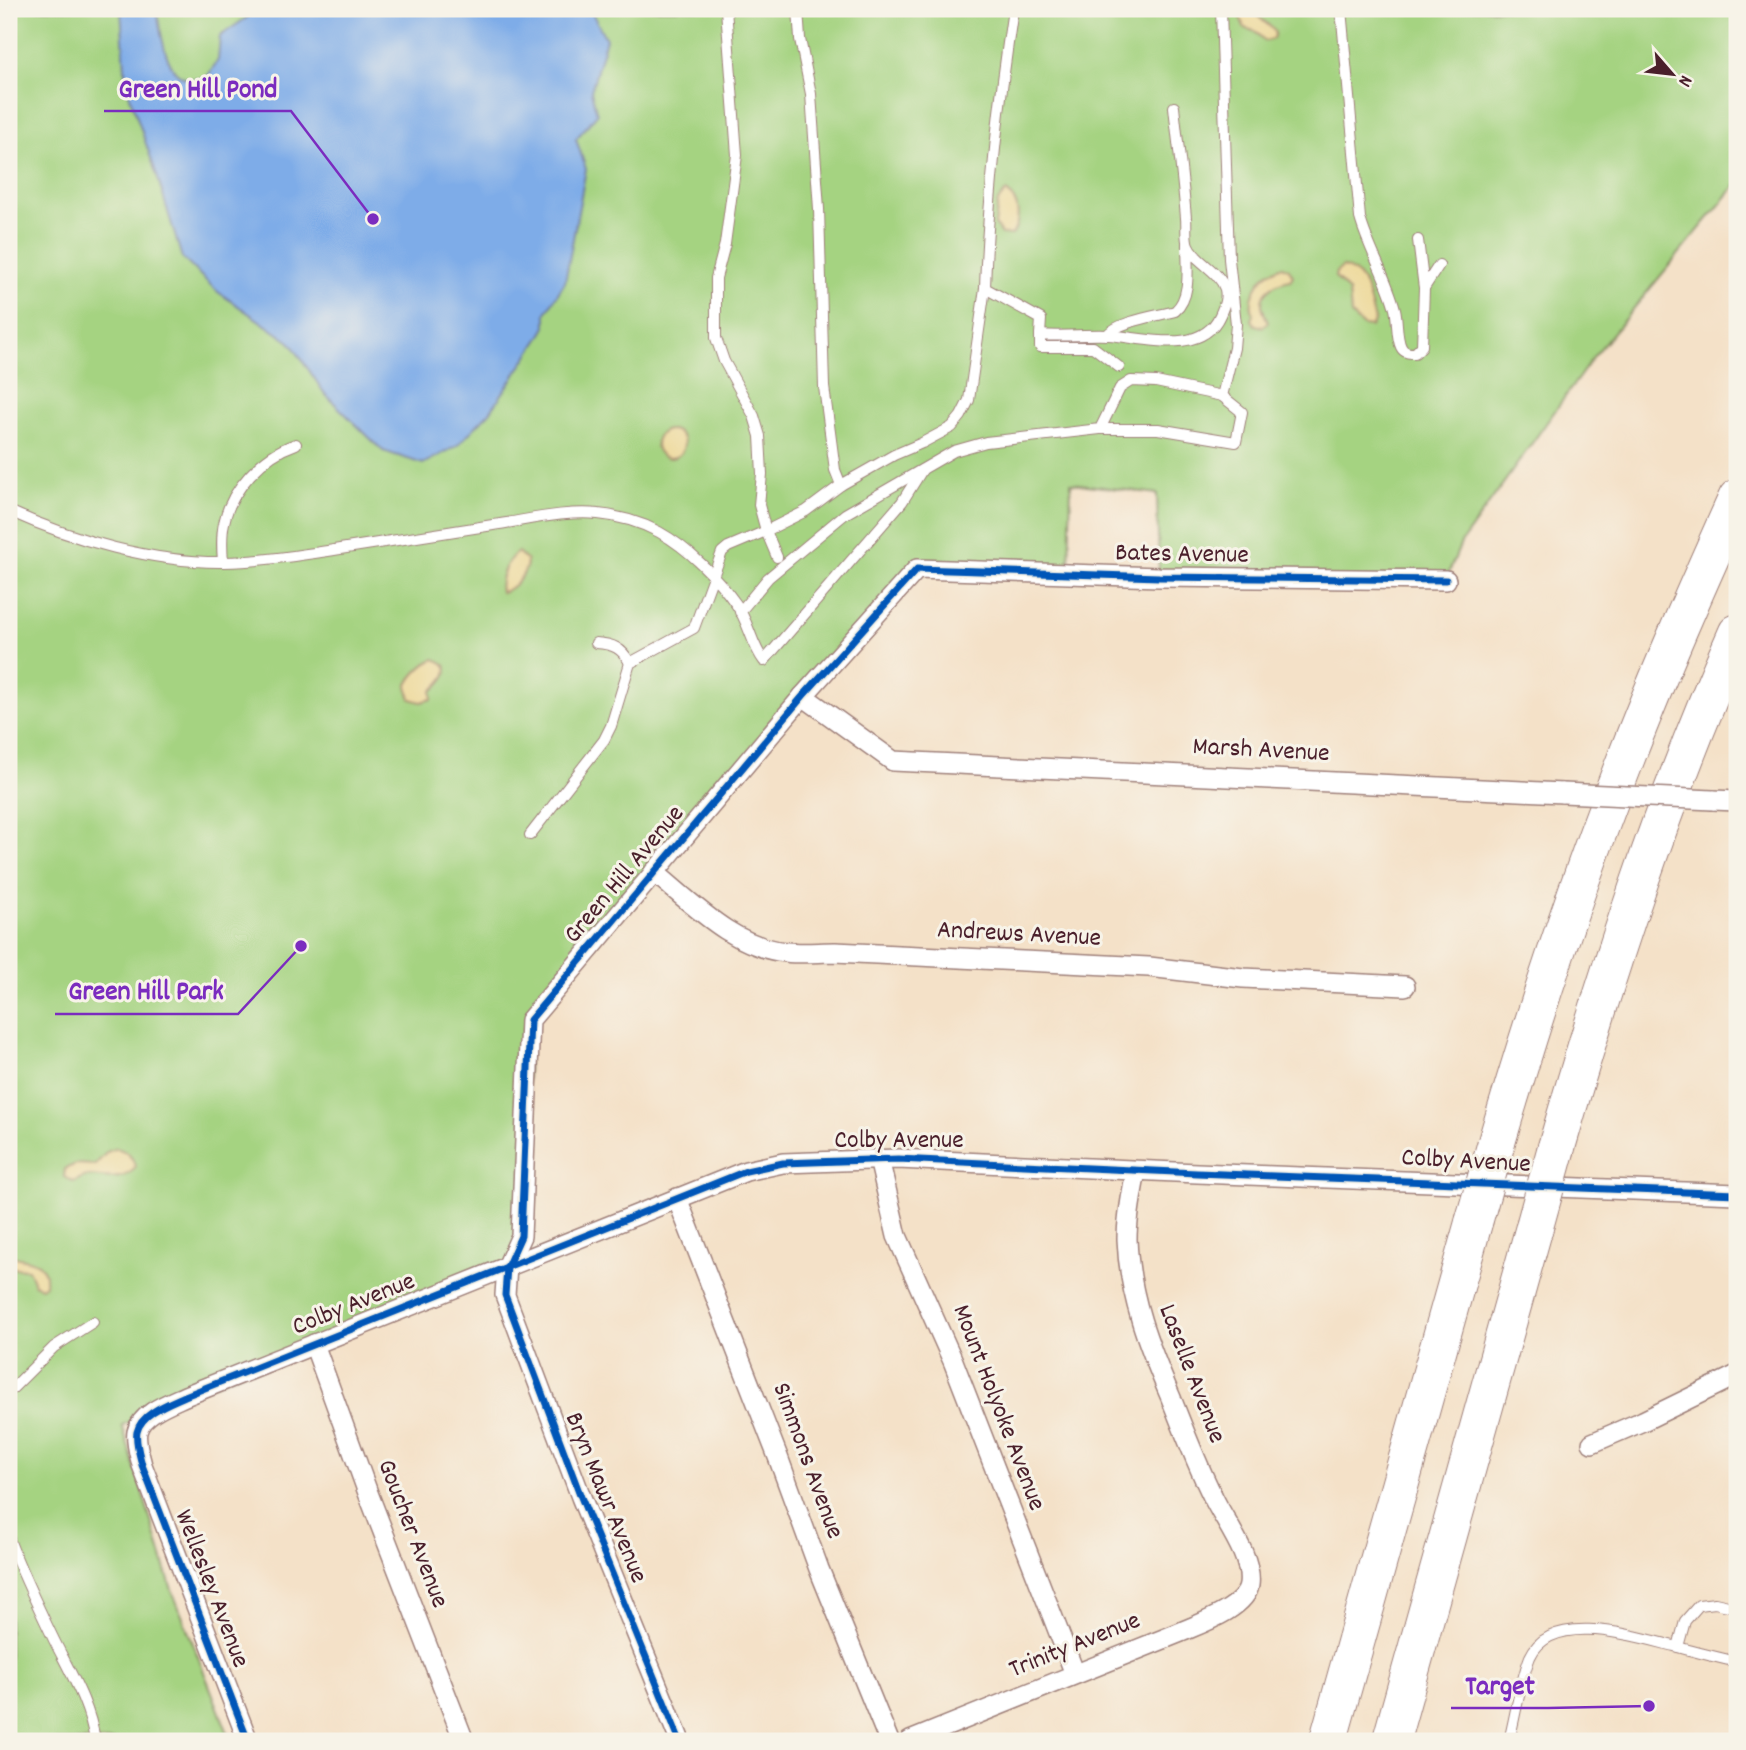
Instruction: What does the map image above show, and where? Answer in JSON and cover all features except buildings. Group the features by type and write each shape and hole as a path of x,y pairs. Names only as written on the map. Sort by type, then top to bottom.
{"highway":[{"path":"1328,1741 1474,1221 1535,1016 1624,763 1659,675 1737,498"},
{"path":"1391,1741 1556,1149 1614,957 1683,767 1737,633"}],"street":[{"name":"Bates Avenue","path":"917,569 1159,577 1446,580"},
{"name":"Green Hill Avenue","path":"507,1267 521,1236 530,1020 803,696 917,569"},
{"name":"Marsh Avenue","path":"803,696 893,761 1737,802"},
{"name":"Andrews Avenue","path":"654,872 730,933 754,945 786,952 1149,967 1278,980 1405,986"},
{"name":"Colby Avenue","path":"139,1452 137,1432 147,1418 158,1409 185,1396 746,1171 783,1163 879,1159 1737,1194"},
{"name":"Mount Holyoke Avenue","path":"879,1159 897,1236 948,1350 1075,1674"},
{"name":"Laselle Avenue","path":"1136,1171 1129,1204 1127,1240 1138,1313 1198,1464 1240,1546 1248,1571 1249,1586"},
{"name":"Simmons Avenue","path":"677,1198 819,1569 889,1741"},
{"name":"Bryn Mawr Avenue","path":"507,1267 505,1295 513,1321 680,1741"},
{"name":"Goucher Avenue","path":"314,1344 368,1493 464,1741"},
{"path":"1592,1443 1643,1422 1737,1375"},
{"name":"Wellesley Avenue","path":"139,1452 155,1502 248,1741"},
{"name":"Trinity Avenue","path":"910,1741 1181,1632 1224,1612 1240,1600 1249,1586"}],"lane":[{"path":"726,9 737,155 725,244 716,278 716,338 724,361 754,416 760,436 762,474 758,505 777,557"},
{"path":"798,9 800,39 811,94 819,209 824,387 835,470 841,485"},
{"path":"530,835 604,740 611,726 630,663 694,628 722,552 806,511 841,485 952,427 961,416 969,400 985,288 988,213 997,118 1013,9"},
{"path":"1221,9 1229,259 1236,324 1234,348 1222,396"},
{"path":"1341,9 1360,218 1367,243 1395,309 1402,349 1410,353 1419,351 1422,346 1424,288 1418,240"},
{"path":"1107,335 1123,326 1175,311 1181,306 1186,292 1187,244 1174,107"},
{"path":"1040,335 1107,335 1153,340 1199,338 1217,322 1226,298 1220,279 1187,244"},
{"path":"1424,288 1439,265"},
{"path":"985,288 1041,319 1040,347 1093,347 1119,367"},
{"path":"740,612 768,578 845,514 954,451 986,442 1100,429 1158,429 1236,442 1242,412 1222,396 1156,382 1131,380 1120,388 1100,429"},
{"path":"223,562 224,522 237,493 263,463 282,449 296,444"},
{"path":"9,511 55,531 98,544 180,560 223,562 271,559 549,517 596,513 641,523 680,546 712,577 740,612 755,649 764,661 902,502 922,470"},
{"path":"596,643 610,643 618,648 630,663"},
{"path":"9,1392 54,1348 93,1322"},
{"path":"9,1539 54,1640 80,1690 92,1723 95,1741"},
{"path":"1678,1647 1685,1620 1699,1605 1715,1603 1737,1608"},
{"path":"1509,1741 1530,1657 1543,1642 1559,1633 1607,1630 1737,1662"}],"green space":[{"path":"9,9 1737,9 1737,184 1594,356 1461,543 1446,580 1159,577 1157,494 1071,483 1069,573 917,569 530,1020 521,1236 507,1267 185,1396 122,1425 172,1590 231,1741 9,1741"}],"sand":[{"path":"1244,10 1252,11 1275,32 1273,39 1265,41 1254,31 1244,28 1240,16"},
{"path":"1006,192 1014,200 1018,212 1012,235 1001,234 995,225 998,201"},
{"path":"1282,266 1289,269 1293,276 1267,291 1262,305 1268,322 1263,327 1255,325 1252,320 1252,299 1256,288 1267,274"},
{"path":"1343,267 1358,275 1366,288 1375,320 1371,327 1363,326 1351,315 1349,292 1335,277 1336,272"},
{"path":"670,430 680,434 684,444 680,454 670,458 660,454 656,444 660,434"},
{"path":"518,552 527,561 525,571 515,585 501,592 504,570"},
{"path":"434,659 441,662 447,670 444,678 432,691 432,699 421,702 411,699 407,686 409,682 422,667"},
{"path":"116,1148 129,1155 133,1161 135,1168 131,1172 114,1178 88,1176 73,1182 64,1177 65,1169 76,1164 95,1165 107,1152"},
{"path":"9,1254 39,1264 45,1275 45,1285 42,1287 34,1284 28,1269 9,1268"}],"water":[{"path":"121,9 156,9 168,60 174,70 193,79 207,77 218,60 220,36 249,16 252,9 590,9 606,39 591,91 597,114 576,139 586,169 565,282 546,313 546,327 539,339 490,412 457,446 423,464 383,451 325,394 290,342 218,292 182,258 126,85"}],"cycle path":[{"path":"680,1741 581,1497 505,1295 507,1267 521,1236 530,1020 803,696 917,569 1159,577 1446,580"},
{"path":"248,1741 142,1465 137,1432 144,1419 157,1409 185,1396 746,1171 783,1163 898,1159 1737,1194"}],"place":[{"name":"Green Hill Pond","path":"373,219"},
{"name":"Green Hill Park","path":"301,946"},
{"name":"Target","path":"1649,1706"}]}
